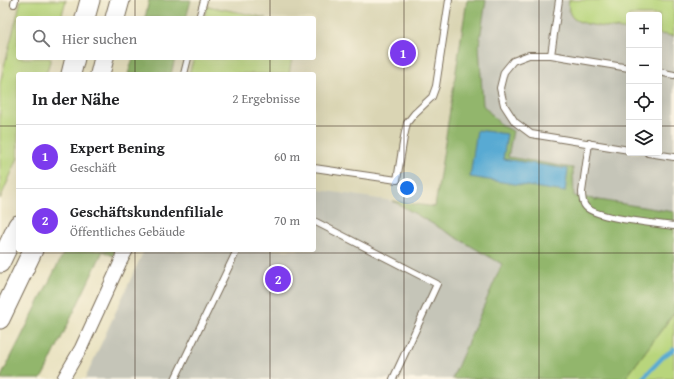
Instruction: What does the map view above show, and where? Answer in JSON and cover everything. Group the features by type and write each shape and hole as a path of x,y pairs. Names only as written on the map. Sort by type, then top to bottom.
{"main road":[{"path":"86,16 90,0"},
{"path":"116,16 120,0"},
{"path":"72,72 74,60"},
{"path":"100,72 104,60"},
{"path":"0,263 16,229"},
{"path":"0,319 32,252"}],"street":[{"path":"120,263 123,252"},
{"path":"63,379 81,348 120,263 127,252"}],"lane":[{"path":"200,16 204,0"},
{"path":"316,168 397,180 407,123 432,97 436,86 449,0"},
{"path":"550,55 559,0"},
{"path":"626,68 550,55 529,55 513,61 504,72 500,88 504,105 515,122 531,134 626,149"},
{"path":"184,72 188,60"},
{"path":"662,73 674,75"},
{"path":"589,143 582,192 582,200 585,206 592,212 603,216 674,226"},
{"path":"662,155 674,157"},
{"path":"316,223 437,284 392,379"},
{"path":"176,379 236,252"}],"shaded area":[{"path":"0,0 21,0 16,16 0,83"},
{"path":"191,0 467,0 435,207 316,189 316,72 172,72 174,60 316,60 316,16 187,16"},
{"path":"467,0 674,0 674,244 435,207"},
{"path":"316,189 393,201 502,264 452,379 85,379 143,252 316,252"}],"green space":[{"path":"21,0 66,0 62,16 17,16"},
{"path":"149,0 191,0 187,16 145,16"},
{"path":"467,0 486,0 479,45 483,105 501,125 513,131 508,157 573,168 574,196 674,212 674,313 625,379 452,379 502,264 393,201 435,207"},
{"path":"569,0 674,0 674,36 662,34 662,12 626,12 626,30 577,21 571,16 568,5"},
{"path":"207,6 257,16 204,16"},
{"path":"16,20 16,60 50,60 47,72 16,72 16,163 0,199 0,83"},
{"path":"132,60 174,60 172,72 129,72"},
{"path":"193,60 292,60 289,72 190,72"},
{"path":"64,252 103,252 41,379 0,379"},
{"path":"105,252 114,252 113,256"},
{"path":"674,313 674,379 625,379"}],"water":[{"path":"477,130 507,134 503,159 568,169 565,192 470,177"}],"waterway":[{"path":"642,379 664,356 674,349"}],"place":[{"name":"Expert Bening","path":"403,53"},
{"name":"Geschäftskundenfiliale","path":"278,279"}]}
